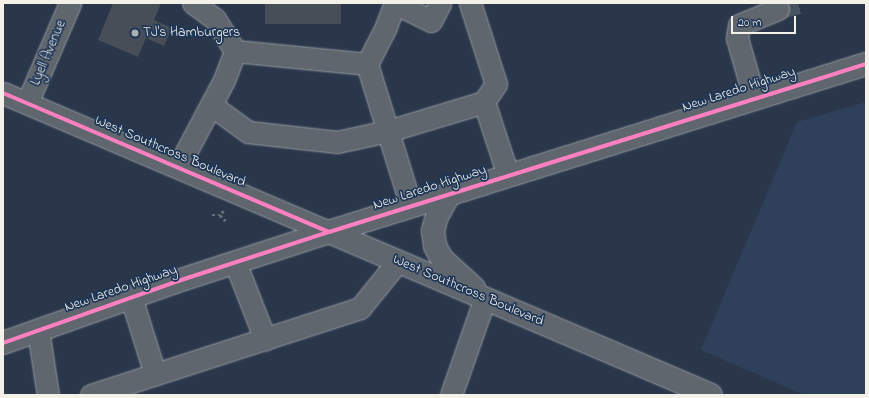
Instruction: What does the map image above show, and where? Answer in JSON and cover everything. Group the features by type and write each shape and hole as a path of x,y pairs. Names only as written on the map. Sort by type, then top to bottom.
{"main road":[{"name":"New Laredo Highway","path":"3,343 131,297 235,262 754,97 866,64"},
{"path":"450,194 437,216 433,231 435,246 442,259 485,298"},
{"name":"West Southcross Boulevard","path":"329,232 485,298 688,391 711,395"}],"street":[{"name":"Lyell Avenue","path":"27,103 70,3"},
{"path":"193,3 215,19 235,51"},
{"path":"411,206 367,64 386,28 395,3 431,21 440,3"},
{"path":"211,105 248,132 337,142 388,131 484,102 496,84 470,3"},
{"path":"754,97 737,38 739,25 778,9"},
{"path":"235,51 367,64"},
{"path":"178,168 211,105 235,51"},
{"name":"West Southcross Boulevard","path":"3,93 329,232"},
{"path":"484,102 508,175"},
{"path":"91,395 360,308 398,261"},
{"path":"235,262 265,338"},
{"path":"131,297 155,374"},
{"path":"451,395 485,298"},
{"path":"38,330 48,395"}],"path":[{"path":"212,215 220,215 226,210"},
{"path":"220,215 226,221"}],"shaded area":[{"path":"866,102 866,395 805,395 701,350 797,122"}],"building":[{"name":"TJ's Hamburgers","path":"113,3 161,3 154,20 172,28 164,46 146,38 138,57 98,40"},
{"path":"265,3 341,3 341,24 265,24"}],"tunnel":[{"path":"778,9 799,3"}],"cycle path":[{"path":"3,343 175,282 329,232 866,64"},
{"path":"3,93 329,232"}],"place":[{"name":"TJ's Hamburgers","path":"135,33"}]}
